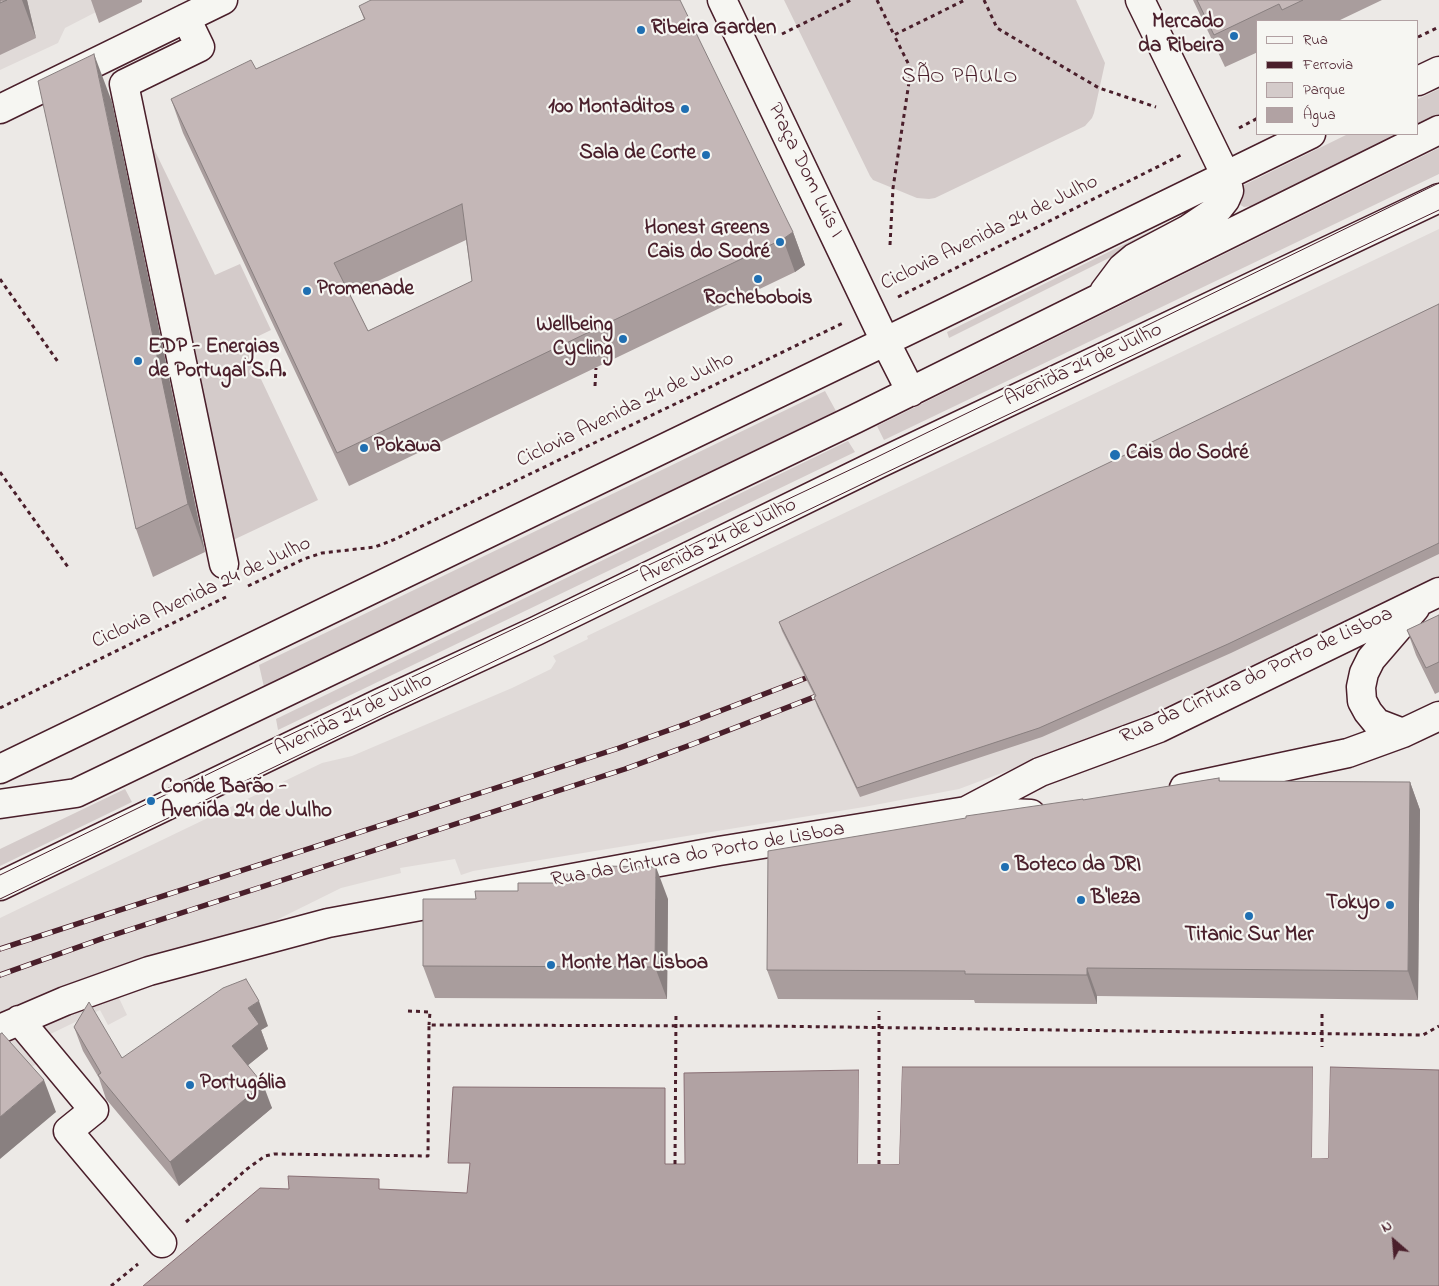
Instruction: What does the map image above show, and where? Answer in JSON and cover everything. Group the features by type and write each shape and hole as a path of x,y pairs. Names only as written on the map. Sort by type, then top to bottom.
{"street":[{"path":"0,109 223,0"},
{"name":"Praça Dom Luís I","path":"722,0 911,392"},
{"path":"1094,302 1107,289 1122,268 1134,258 1187,230 1218,209 1229,191 1226,176 1140,0"},
{"path":"186,18 200,47 124,84 224,564"},
{"path":"1419,81 1439,71"},
{"path":"0,804 76,794 911,392 1439,130"},
{"path":"0,769 1310,135"},
{"name":"Avenida 24 de Julho","path":"0,886 380,703 536,631 878,464 1439,198"},
{"path":"1403,733 1378,723 1368,712 1362,701 1361,687 1364,673 1371,659 1431,596"},
{"name":"Rua da Cintura do Porto de Lisboa","path":"966,811 1040,772 1158,728 1431,596"},
{"path":"1158,793 1348,753 1403,733 1439,716"},
{"name":"Rua da Cintura do Porto de Lisboa","path":"9,1025 65,1001 149,971 328,923 719,851 966,811 1056,813"},
{"path":"9,1025 94,1110 68,1131 162,1243"}],"path":[{"path":"782,34 851,0"},
{"path":"877,0 910,69 893,188 890,245"},
{"path":"894,35 965,0"},
{"path":"984,0 997,28 1100,88 1163,109"},
{"path":"1419,37 1439,27"},
{"name":"Ciclovia Avenida 24 de Julho","path":"244,588 322,553 375,547 393,540 870,310 1256,119"},
{"path":"0,279 58,362"},
{"path":"595,386 596,368"},
{"path":"0,472 68,567"},
{"name":"Ciclovia Avenida 24 de Julho","path":"0,708 227,596"},
{"path":"111,1286 247,1169 265,1156 274,1154 428,1156 430,1012 408,1011"},
{"path":"879,1011 879,1164"},
{"path":"675,1164 676,1012"},
{"path":"1322,1014 1322,1047"},
{"path":"429,1025 880,1028 1322,1034 1423,1034 1439,1026"}],"shaded area":[{"path":"0,0 93,0 96,12 65,28 58,43 0,70"},
{"path":"1439,229 1439,579 1193,696 1074,746 959,789 864,807 473,871 461,875 455,859 400,868 401,873 341,888 119,998 127,1015 108,1025 100,1010 34,1042 43,1061 0,1083 0,918 322,763 352,756 512,688 551,669 556,661 553,656 588,639 587,636"}],"green space":[{"path":"784,0 1076,0 1105,63 1094,113 1085,126 935,198 917,198 873,180 870,176"},
{"path":"1439,89 1439,114 1419,124 1419,99"},
{"path":"1346,135 1396,135 1251,206 1244,207 1237,203 1238,188"},
{"path":"1439,148 1439,174 884,440 877,426"},
{"path":"154,149 215,275 240,264 271,330 244,343 318,500 231,541 146,153"},
{"path":"1155,229 1157,234 949,338 947,332"},
{"path":"825,391 836,411 264,687 259,665"},
{"path":"848,441 855,452 278,730 276,719"},
{"path":"125,789 132,802 0,866 0,849"}],"water":[{"path":"902,1067 1313,1067 1312,1157 1328,1158 1330,1067 1439,1070 1439,1286 143,1286 260,1188 289,1189 288,1176 379,1179 379,1189 467,1193 470,1163 448,1163 453,1087 665,1088 665,1164 685,1164 684,1073 859,1070 858,1163 899,1164"}],"pier":[{"path":"1313,1064 1316,1067 1314,1155 1320,1156 1326,1156 1328,1067 1330,1065 1328,1158 1312,1158"},
{"path":"900,1065 902,1065 899,1164 858,1164 859,1068 861,1070 861,1161 897,1162 897,1112"}],"building":[{"path":"371,0 680,0 793,232 783,239 337,453 171,99 251,60 256,69 365,19 359,6","holes":["462,204 472,281 368,331 334,263"]},
{"path":"1197,0 1303,0 1282,10 1279,4 1214,35"},
{"name":"EDP - Energias de Portugal S.A.","path":"94,54 188,504 136,529 38,81"},
{"path":"1439,304 1439,543 1228,644 1039,728 857,788 814,697 816,696 779,622"},
{"path":"1439,615 1439,662 1426,668 1407,630"},
{"path":"1219,778 1219,781 1410,782 1408,971 1087,968 1087,975 965,974 965,971 767,970 768,851 966,818 966,816 1083,800"},
{"path":"604,866 656,867 655,967 423,966 423,899 476,899 475,891 518,891 518,883 566,883 566,874 605,875"},
{"name":"Portugália","path":"246,979 259,1001 248,1008 259,1024 232,1046 263,1084 170,1162 98,1075 101,1073 74,1027 89,1002 122,1058 223,988"},
{"path":"2,1033 44,1080 0,1117 0,1034"}],"tram line":[{"path":"0,875 266,746 875,458 1439,183"},
{"path":"0,899 883,474 1439,210"}],"railway":[{"path":"0,949 619,748 819,673"},
{"path":"0,975 101,939 625,769 827,692"}],"place":[{"name":"Ribeira Garden","path":"641,30"},
{"name":"Mercado da Ribeira","path":"1234,36"},
{"name":"100 Montaditos","path":"685,109"},
{"name":"Sala de Corte","path":"706,155"},
{"name":"Honest Greens Cais do Sodré","path":"780,242"},
{"name":"Rochebobois","path":"758,279"},
{"name":"Promenade","path":"307,291"},
{"name":"Wellbeing Cycling","path":"623,339"},
{"name":"EDP - Energias de Portugal S.A.","path":"138,361"},
{"name":"Pokawa","path":"364,448"},
{"name":"Cais do Sodré","path":"1115,455"},
{"name":"Conde Barão - Avenida 24 de Julho","path":"151,801"},
{"name":"Boteco da DRI","path":"1005,867"},
{"name":"B'leza","path":"1081,900"},
{"name":"Tokyo","path":"1390,905"},
{"name":"Titanic Sur Mer","path":"1249,916"},
{"name":"Monte Mar Lisboa","path":"551,965"},
{"name":"Portugália","path":"190,1085"}],"district":[{"name":"SÃO PAULO","path":"960,78"}]}
